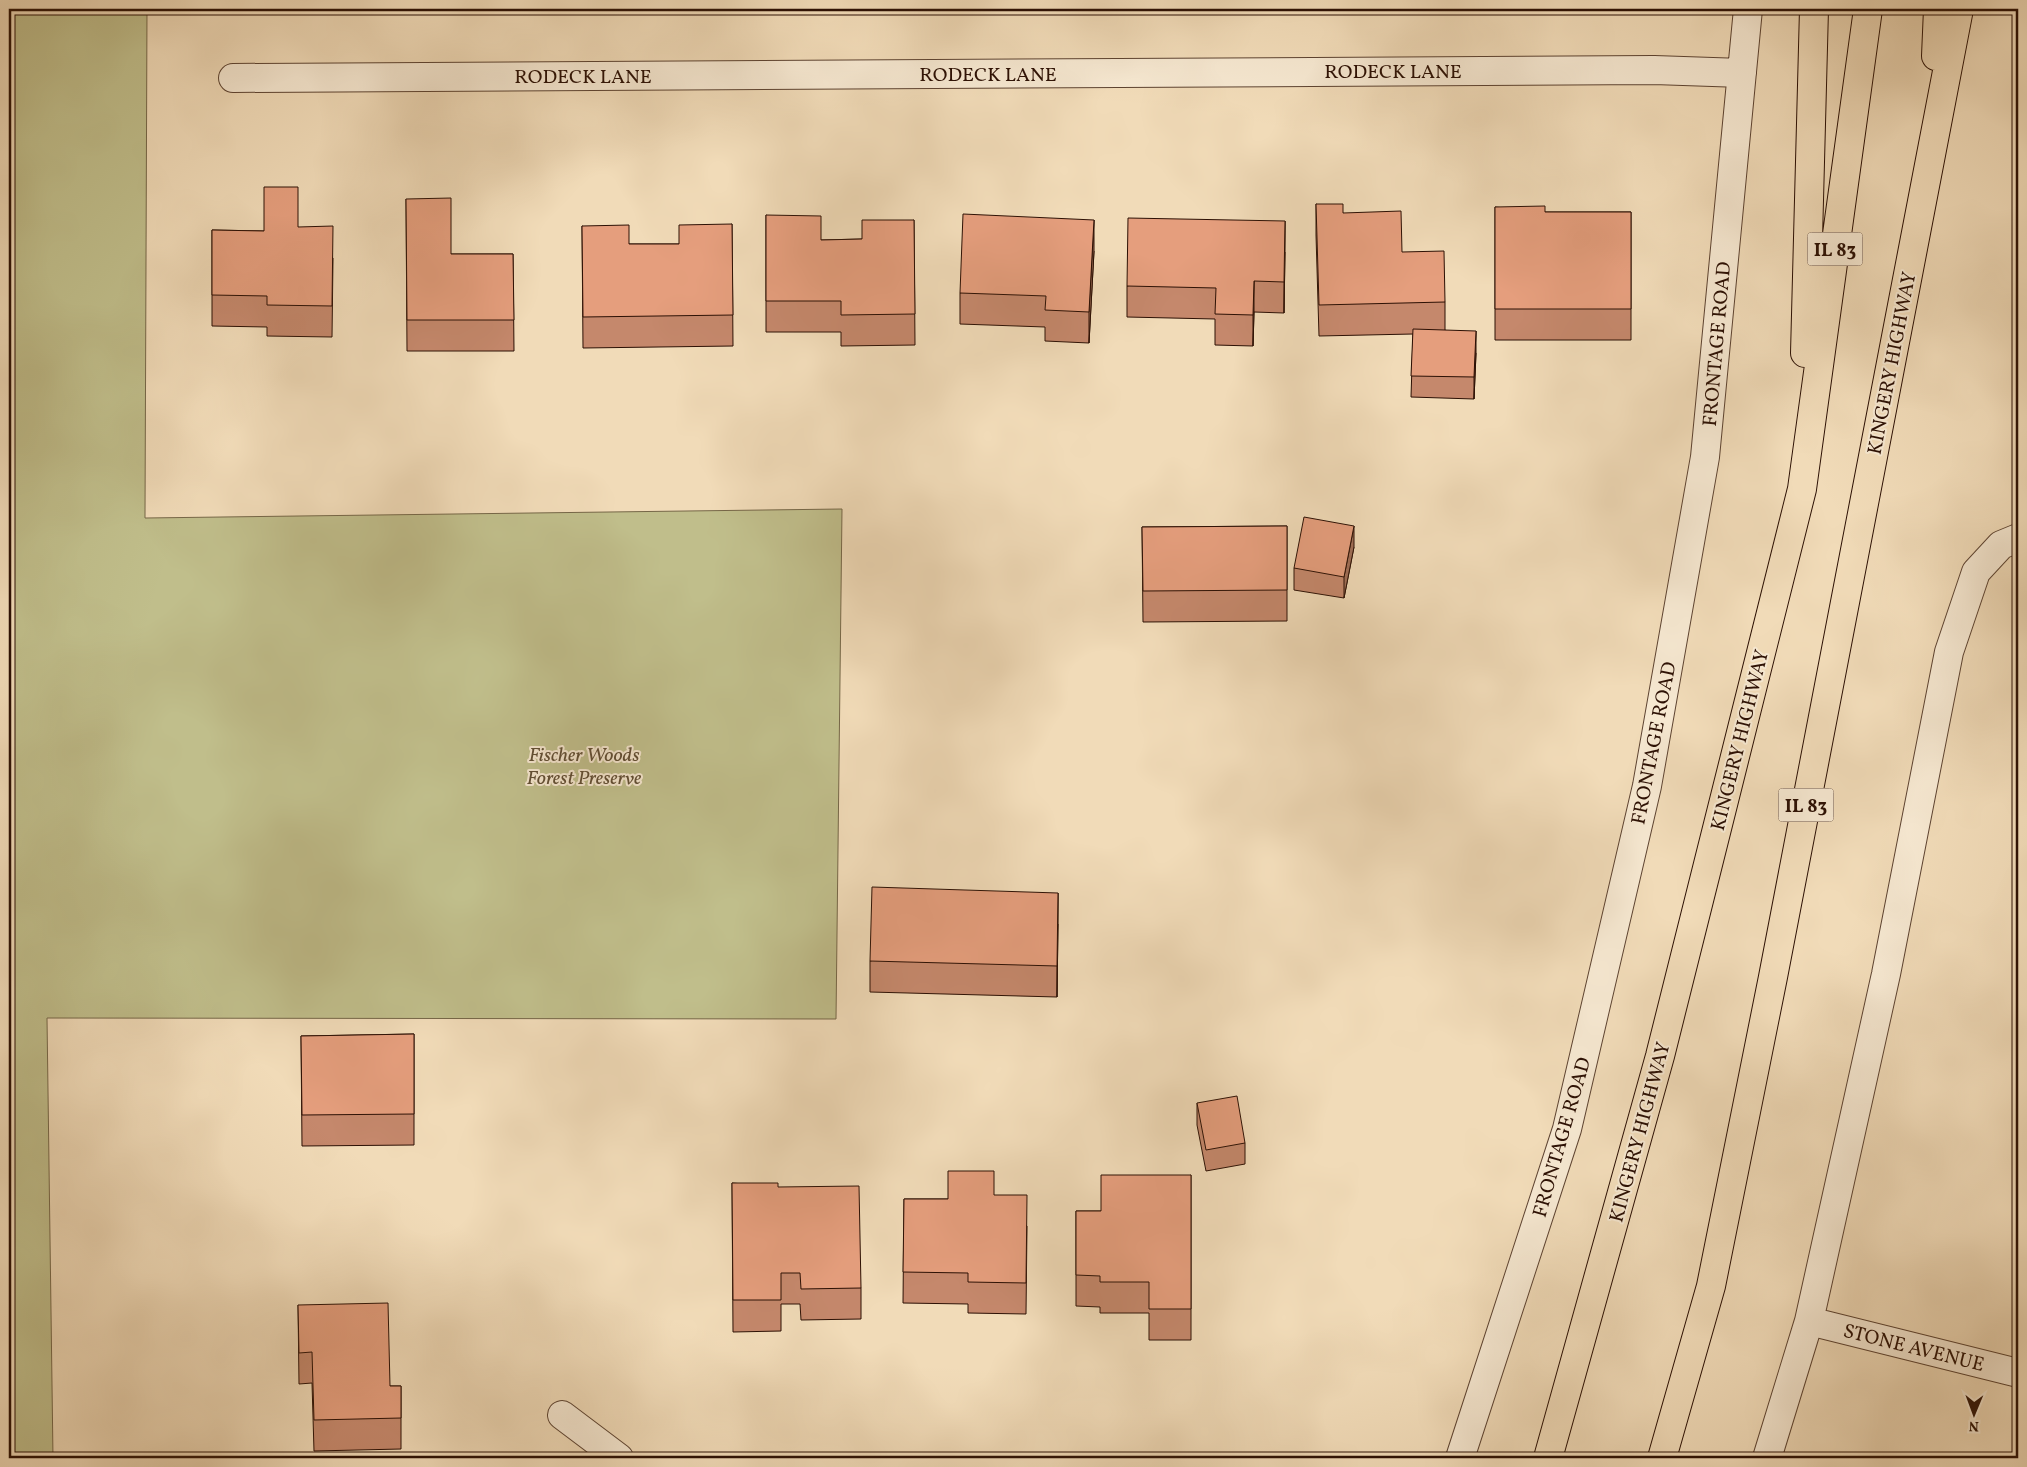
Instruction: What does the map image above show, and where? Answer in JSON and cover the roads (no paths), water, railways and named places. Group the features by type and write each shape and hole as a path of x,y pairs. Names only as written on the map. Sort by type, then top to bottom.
{"highway":[{"path":"1802,489 1814,9"},
{"name":"KINGERY HIGHWAY","path":"1548,1458 1660,1056 1802,489 1868,9"},
{"name":"IL 83","path":"1932,148 1938,9"},
{"path":"1932,148 1959,9"},
{"name":"KINGERY HIGHWAY","path":"1662,1458 1711,1286 1773,977 1932,148"}],"street":[{"name":"FRONTAGE ROAD","path":"1460,1458 1568,1128 1647,786 1705,457 1748,9"},
{"name":"RODECK LANE","path":"233,78 1644,70 1742,73"},
{"path":"1767,1458 1809,1321 1886,974 1949,652 1976,572 2010,542"},
{"name":"STONE AVENUE","path":"1809,1321 2018,1373"},
{"path":"562,1415 620,1458"}],"park label":[{"name":"Fischer Woods Forest Preserve","path":"584,766"}]}
